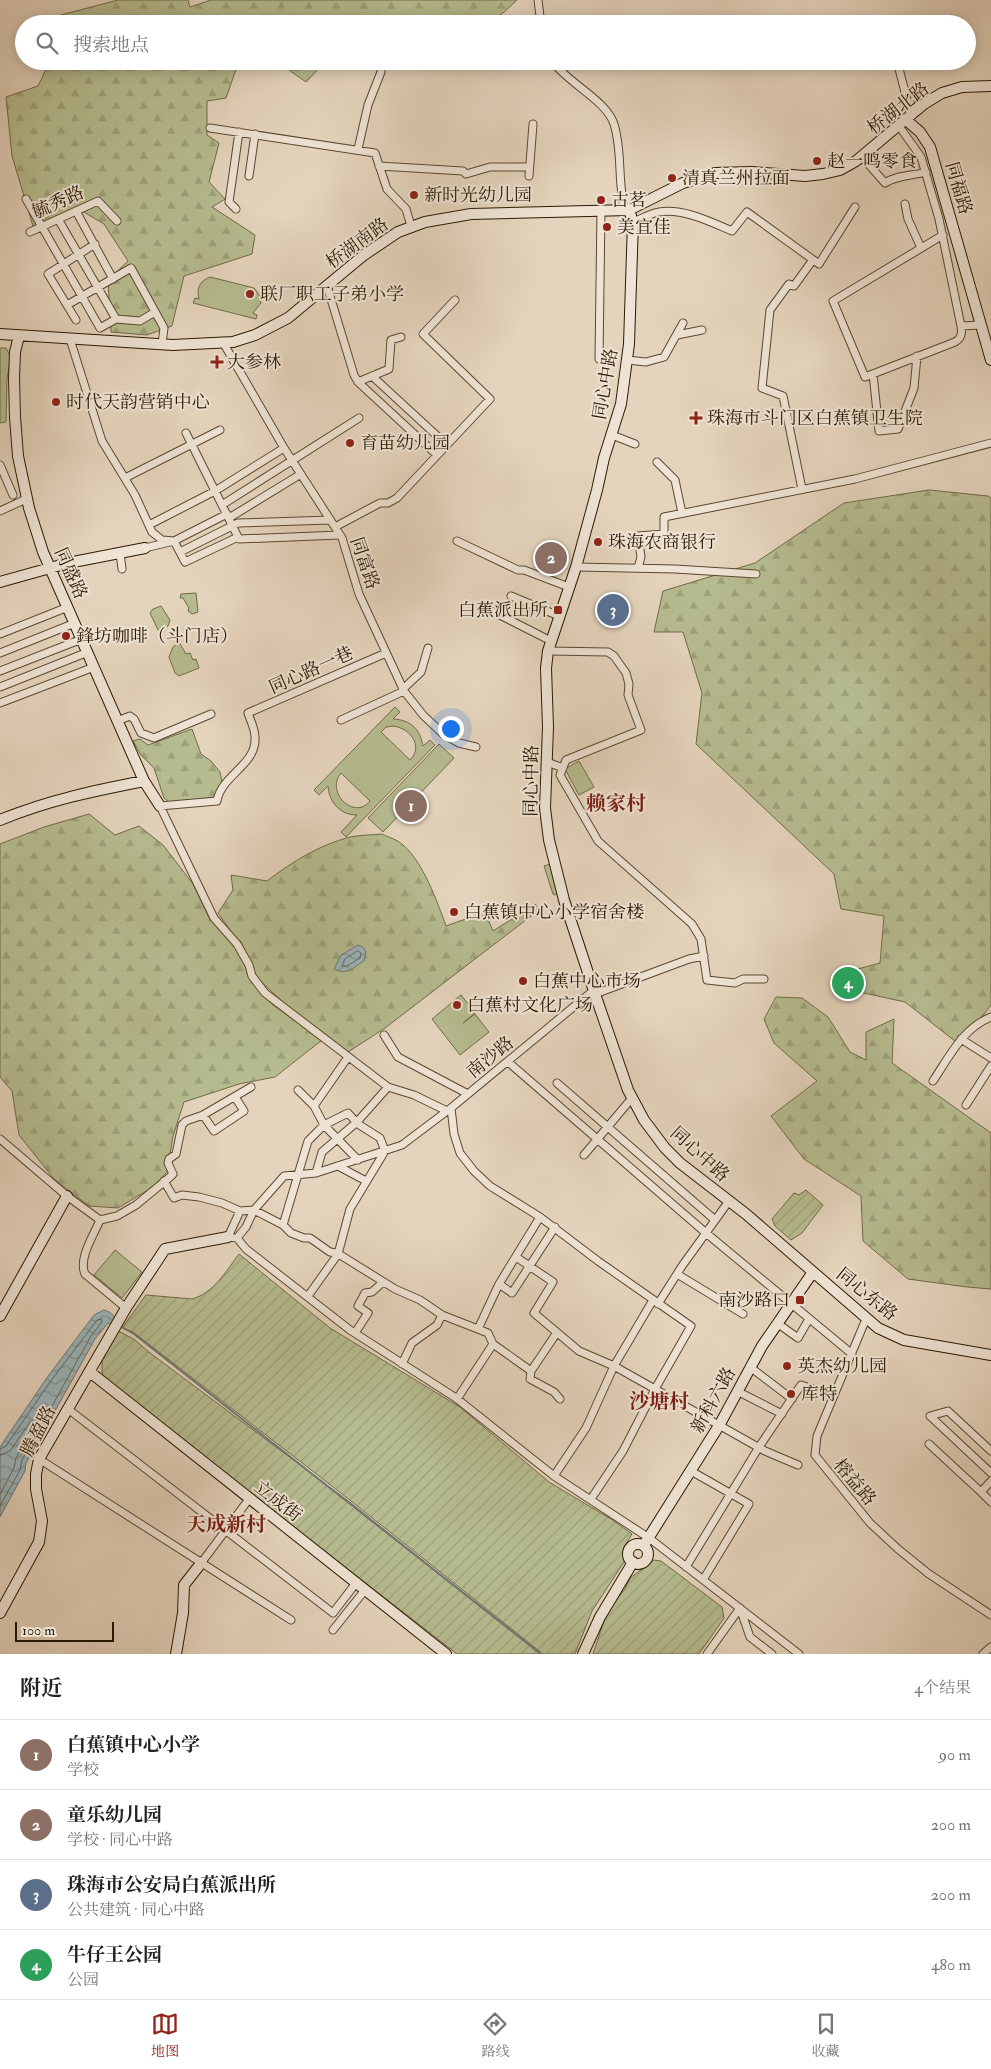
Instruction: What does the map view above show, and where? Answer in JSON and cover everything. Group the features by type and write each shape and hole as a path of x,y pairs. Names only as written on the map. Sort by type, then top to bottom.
{"street":[{"path":"538,0 540,15"},
{"path":"561,70 611,116 620,152 623,202 629,210"},
{"path":"898,70 905,120 926,172 943,235 962,332 958,340 865,377 833,301 943,235"},
{"path":"358,149 368,105 381,72"},
{"name":"桥湖北路","path":"629,210 683,183 715,173 752,172 805,176 840,170 862,157 924,104 942,93 985,83"},
{"name":"同福路","path":"905,120 920,132 930,147 991,360"},
{"path":"529,176 533,124"},
{"path":"210,128 375,153 387,189 406,209 411,226"},
{"path":"236,209 229,202 239,132"},
{"path":"249,176 255,134"},
{"path":"862,157 885,183 893,177 906,177 926,172"},
{"path":"379,166 463,172 466,174 490,167 529,167"},
{"path":"26,199 100,328 116,319 140,320 155,312"},
{"name":"毓秀路","path":"30,232 98,201 117,221"},
{"path":"906,204 908,219 921,248"},
{"path":"633,222 659,212 673,212 704,220 732,231 747,212 811,263 819,264 856,207"},
{"name":"桥湖南路","path":"0,334 162,344 224,344 255,336 288,318 375,246 411,226 448,217 471,214 629,210"},
{"name":"同心中路","path":"629,210 633,222 627,360 621,404 604,458 576,567 550,646 546,668 548,727 545,808 549,840 564,900 594,992 632,1098 644,1120 665,1148 680,1163 729,1201 813,1272"},
{"path":"76,211 113,278"},
{"path":"599,359 601,211"},
{"path":"58,219 116,319"},
{"path":"76,320 48,274 95,244"},
{"path":"802,489 783,396 762,388 770,310 789,284 794,286 811,263"},
{"path":"67,305 131,268 164,328 162,344"},
{"path":"327,286 354,375 358,382 437,455"},
{"path":"334,527 380,503 388,503 397,498 490,399 423,334 455,300"},
{"path":"627,360 646,362 664,357 683,323"},
{"path":"962,326 981,325"},
{"path":"677,335 702,330"},
{"name":"同盛路","path":"19,336 15,352 14,378 18,456 29,508 50,567 117,720 144,781 160,806"},
{"path":"358,382 389,369 391,340 401,337"},
{"path":"70,338 99,432 155,536 162,540 174,541"},
{"name":"同富路","path":"224,344 284,448 340,536 346,548 358,594 403,690 422,715 443,734 459,743 476,747"},
{"path":"873,374 878,431 898,429 914,388 917,356"},
{"path":"372,376 447,445"},
{"path":"222,505 359,418"},
{"path":"125,478 220,430"},
{"path":"186,433 239,539 340,536"},
{"path":"612,435 635,444"},
{"path":"638,568 641,557 638,536 664,534 664,517 855,479 991,443"},
{"path":"149,524 216,491 284,448"},
{"path":"657,462 675,480 682,514"},
{"path":"0,465 2,477 13,495"},
{"path":"0,582 50,567 174,541 228,516 301,474"},
{"path":"0,511 24,500"},
{"path":"180,552 238,523 330,520"},
{"path":"174,541 185,562 238,537"},
{"path":"457,541 518,570 524,570 569,587"},
{"path":"120,552 122,569"},
{"path":"576,567 756,574"},
{"path":"511,596 559,616"},
{"path":"0,634 68,607"},
{"path":"488,609 550,646 608,652 614,656 626,673 629,684 628,696 641,730 566,760 560,775 598,841 692,924 701,939 708,980 735,983 743,979 764,979"},
{"path":"0,653 75,623"},
{"path":"0,671 82,639"},
{"path":"341,720 403,690 421,672 428,648"},
{"path":"0,687 88,652"},
{"name":"同心路一巷","path":"160,806 216,801 222,785 248,758 253,750 255,736 248,714 386,654"},
{"path":"0,703 94,667"},
{"path":"117,720 130,716 134,719 141,733 154,738 211,714"},
{"path":"547,762 563,768"},
{"path":"0,820 69,796 144,781"},
{"path":"160,806 214,918 237,944 257,985 265,993 388,1087 414,1095 449,1110 460,1154 490,1186 555,1227 598,1261 692,1326 655,1389 623,1452 590,1500"},
{"name":"南沙路","path":"298,1174 316,1173 402,1145 449,1110 594,992 689,959 704,956"},
{"path":"933,1081 961,1039 980,1022 991,1017"},
{"path":"384,1035 398,1057 468,1094"},
{"path":"961,1039 991,1058"},
{"path":"314,1106 348,1058"},
{"path":"508,1062 706,1233 852,1354"},
{"path":"966,1105 991,1066"},
{"path":"557,1082 715,1220"},
{"path":"0,1140 67,1196 100,1220 117,1216 136,1205 173,1174 168,1163 169,1159 176,1154 182,1125 186,1121 203,1115 251,1087"},
{"path":"316,1173 322,1152 357,1122 388,1087"},
{"path":"298,1090 314,1106 324,1125 358,1160"},
{"path":"203,1115 214,1131 244,1111 235,1097"},
{"path":"584,1155 632,1098"},
{"path":"283,1225 308,1141 324,1125 348,1113 357,1122 380,1138 385,1151 350,1209 338,1254 308,1296"},
{"path":"338,1166 366,1181"},
{"path":"232,1238 246,1227 254,1210 284,1176 298,1174"},
{"path":"164,1181 174,1198 182,1195 199,1197 240,1211 254,1210 283,1225 291,1234 310,1238 330,1252 338,1254 401,1293 420,1300 442,1314 488,1334 493,1344 531,1371"},
{"path":"0,1316 67,1196"},
{"path":"554,1476 586,1428 614,1366 656,1302 729,1201"},
{"path":"232,1238 240,1211"},
{"path":"478,1329 499,1284 540,1217"},
{"path":"100,1220 83,1260 82,1268 85,1274 126,1308"},
{"path":"499,1284 512,1293 555,1227"},
{"path":"232,1238 355,1334 457,1399 554,1476 646,1542 686,1566 799,1654"},
{"name":"腾盈路","path":"0,1613 39,1542 42,1521 36,1489 36,1474 39,1458 126,1308 165,1249 232,1238"},
{"path":"516,1257 552,1282 534,1313 556,1334 579,1351 614,1366 720,1424 759,1448 798,1465"},
{"name":"新科六路","path":"583,1654 600,1617 633,1562 628,1554 630,1548 635,1544 646,1542 720,1424 776,1323 813,1272"},
{"name":"同心东路","path":"813,1272 878,1328 904,1340 991,1355"},
{"path":"677,1274 743,1314"},
{"path":"355,1334 368,1313 358,1306 365,1293 372,1292 383,1282"},
{"path":"402,1364 412,1343 437,1326 442,1314"},
{"name":"榕益路","path":"866,1319 817,1436 814,1446 817,1460 870,1523 898,1549 929,1574 991,1615"},
{"path":"776,1323 798,1338 810,1320"},
{"path":"556,1334 531,1371 530,1378 554,1392 560,1399"},
{"path":"457,1399 493,1344"},
{"path":"750,1367 792,1399"},
{"name":"立成街","path":"90,1372 446,1654"},
{"path":"686,1566 759,1448 802,1385 834,1396"},
{"path":"737,1391 782,1414"},
{"path":"68,1409 333,1613 356,1583"},
{"path":"991,1451 948,1411 930,1416 991,1473"},
{"path":"929,1444 991,1502"},
{"path":"39,1458 292,1620"},
{"path":"691,1471 749,1504 703,1580"},
{"path":"981,1492 991,1481"},
{"path":"176,1654 184,1613 184,1585 249,1499"},
{"path":"333,1630 365,1590"},
{"path":"707,1654 740,1608"},
{"path":"740,1608 750,1637 772,1654"},
{"path":"983,1654 991,1647"}],"green space":[{"path":"118,0 188,0 190,7 211,0 517,0 501,15 61,15"},
{"path":"46,70 236,70 226,98 207,101 207,135 219,143 209,182 225,199 212,207 255,235 252,254 184,276 172,326 147,335 111,332 108,280 128,261 104,224 77,208 33,226 12,156 6,97 38,86"},
{"path":"289,70 317,70 306,82"},
{"path":"210,277 254,288 259,295 261,303 253,313 257,315 256,319 193,303 195,298 199,299 198,291 200,285"},
{"path":"0,348 6,348 11,358 7,378 6,422 0,423"},
{"path":"929,490 988,496 991,498 991,1005 960,1045 905,1002 841,988 843,973 880,963 884,916 841,909 834,874 696,744 702,693 683,632 654,632 663,591 755,563 844,503"},
{"path":"196,593 198,612 192,614 188,611 189,608 183,598 180,598 181,594"},
{"path":"161,606 170,620 168,626 163,630 158,630 150,613 153,609"},
{"path":"179,642 186,654 190,653 193,660 196,659 199,668 179,676 175,673 169,657 173,647"},
{"path":"395,707 400,712 393,719 405,721 414,726 420,735 423,746 430,740 435,745 346,837 341,832 357,815 345,813 336,806 328,786 319,795 314,790","holes":["393,726 405,730 413,738 416,749 410,760 381,732 386,727","341,773 370,801 364,806 356,808 344,802 337,788 337,780"]},
{"path":"192,729 201,754 211,761 220,772 222,782 216,795 210,799 170,803 164,798 154,768 141,755 133,741 140,739 148,745"},
{"path":"439,744 454,758 383,832 368,818"},
{"path":"579,761 594,787 579,795 565,769"},
{"path":"89,814 115,835 139,826 163,845 193,884 210,920 230,940 245,962 247,974 273,1005 322,1040 275,1077 239,1084 184,1102 173,1136 167,1172 153,1187 118,1208 89,1206 54,1179 19,1135 12,1091 0,1077 0,844 44,827"},
{"path":"382,834 401,843 417,861 429,882 446,926 485,912 493,931 535,904 539,910 385,1028 348,1052 298,1016 255,976 243,948 218,913 233,890 231,875 267,881 286,867 317,849 339,840 362,835"},
{"path":"553,863 559,893 555,895 553,894 544,866"},
{"path":"461,995 475,1013 463,1023 475,1014 489,1032 460,1055 432,1019"},
{"path":"776,997 802,998 828,1017 850,1052 866,1060 866,1032 894,1019 892,1063 991,1133 991,1289 908,1279 863,1241 861,1196 804,1159 771,1116 817,1081 774,1043 764,1019"},
{"path":"806,1190 823,1205 802,1233 791,1240 775,1226 772,1219 794,1193 799,1195"},
{"path":"115,1250 142,1272 122,1298 94,1275"},
{"path":"239,1254 330,1328 460,1407 549,1482 611,1519 632,1534 624,1547 624,1562 592,1611 575,1654 543,1654 346,1497 133,1332 122,1328 146,1295 192,1299 200,1296 219,1281"},
{"path":"117,1330 135,1340 351,1503 540,1654 457,1654 102,1378 102,1355"},
{"path":"654,1560 661,1561 722,1607 724,1618 699,1654 593,1654 610,1608 625,1589 630,1578"}],"water":[{"path":"358,945 363,947 366,952 364,961 346,971 342,972 334,969 341,955"},
{"path":"104,1310 114,1317 115,1321 113,1324 108,1323 95,1339 26,1463 25,1471 0,1517 0,1447 46,1379 94,1315"}],"waterway":[{"path":"120,1326 134,1334 541,1654"}],"place":[{"name":"赵一鸣零食","path":"817,161"},
{"name":"清真兰州拉面","path":"672,178"},
{"name":"新时光幼儿园","path":"414,195"},
{"name":"古茗","path":"601,200"},
{"name":"美宜佳","path":"607,227"},
{"name":"联厂职工子弟小学","path":"250,294"},
{"name":"大参林","path":"217,362"},
{"name":"时代天韵营销中心","path":"56,402"},
{"name":"珠海市斗门区白蕉镇卫生院","path":"696,418"},
{"name":"育苗幼儿园","path":"350,443"},
{"name":"珠海农商银行","path":"598,542"},
{"name":"童乐幼儿园","path":"551,558"},
{"name":"白蕉派出所","path":"558,610"},
{"name":"珠海市公安局白蕉派出所","path":"613,610"},
{"name":"鋒坊咖啡（斗门店）","path":"66,636"},
{"name":"白蕉镇中心小学","path":"411,806"},
{"name":"白蕉镇中心小学宿舍楼","path":"454,912"},
{"name":"白蕉中心市场","path":"523,981"},
{"name":"牛仔王公园","path":"848,983"},
{"name":"白蕉村文化广场","path":"457,1005"},
{"name":"南沙路口","path":"800,1300"},
{"name":"英杰幼儿园","path":"787,1366"},
{"name":"库特","path":"791,1394"}],"district":[{"name":"赖家村","path":"616,803"},
{"name":"沙塘村","path":"659,1401"},
{"name":"天成新村","path":"226,1524"}]}
